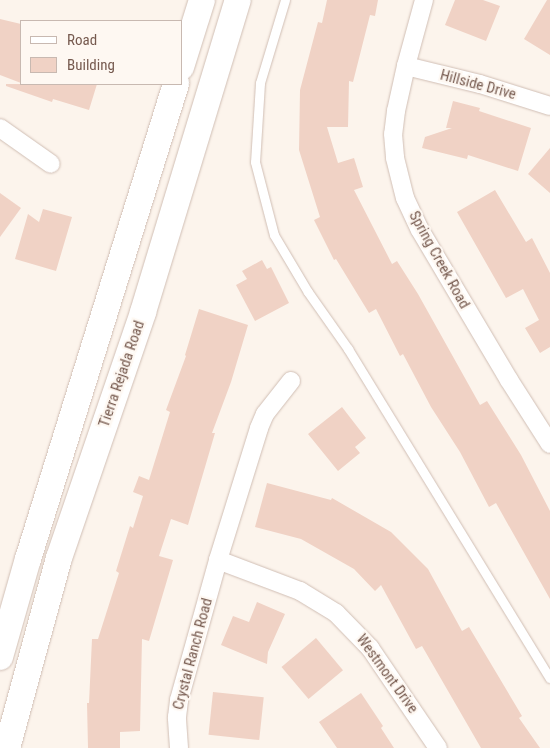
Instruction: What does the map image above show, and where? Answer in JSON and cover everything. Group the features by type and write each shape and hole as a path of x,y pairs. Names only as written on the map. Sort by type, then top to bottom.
{"main road":[{"path":"182,64 202,0"},
{"name":"Tierra Rejada Road","path":"8,748 60,558 143,312 238,0"},
{"path":"0,657 28,559 176,85"}],"street":[{"name":"Spring Creek Road","path":"424,0 406,66 393,134 395,158 405,198 425,238 509,380 550,444"},
{"name":"Hillside Drive","path":"406,66 480,84 550,106"},
{"path":"0,128 51,164"},
{"path":"218,560 259,428 274,402 291,381"},
{"name":"Crystal Ranch Road","path":"179,748 177,717 179,700 218,560"},
{"name":"Westmont Drive","path":"218,560 293,588 336,614 370,648 438,748"}],"lane":[{"path":"285,0 260,83 255,162 274,235 308,292 348,350 550,678"}],"building":[{"path":"327,0 378,0 375,16 370,15 353,82 349,81 348,127 327,127 338,163 354,158 363,187 354,190 392,264 397,261 418,294 480,405 487,401 521,455 550,511 550,599 496,503 489,507 460,452 431,407 403,354 400,356 376,309 369,313 336,259 334,260 314,220 320,217 299,150 300,90 318,22 322,23"},
{"path":"455,0 483,0 500,6 486,41 445,25"},
{"path":"547,0 550,0 550,55 524,39"},
{"path":"0,19 20,24 20,83 0,75"},
{"path":"6,84 97,85 89,110 53,99 52,102 6,86"},
{"path":"453,101 480,108 479,111 531,128 518,171 468,155 467,159 422,148 425,137 452,128 446,128"},
{"path":"550,148 550,193 528,174"},
{"path":"495,190 526,242 532,238 550,273 550,347 540,353 525,328 539,320 523,289 506,298 457,212"},
{"path":"0,193 21,208 0,237"},
{"path":"43,209 72,217 56,271 15,259 28,214 39,222"},
{"path":"262,260 267,269 271,267 289,303 255,321 236,285 247,279 242,271"},
{"path":"199,309 248,325 231,382 212,433 215,433 188,525 171,519 159,556 173,560 149,641 142,639 140,731 120,732 120,748 88,748 87,703 89,703 92,639 98,639 119,573 116,571 130,526 133,528 143,496 133,492 139,476 149,480 170,412 166,410 186,356"},
{"path":"342,407 366,438 355,447 360,453 338,471 308,434"},
{"path":"267,483 331,500 332,498 391,532 428,569 462,631 469,627 522,716 519,718 540,748 481,748 422,646 416,649 381,585 375,591 354,569 301,539 255,527"},
{"path":"257,602 285,614 268,652 267,664 221,645 233,616 249,622"},
{"path":"316,638 343,670 309,699 282,667"},
{"path":"213,692 264,697 259,740 209,735"},
{"path":"361,693 383,726 381,728 394,748 337,748 319,722"}]}
